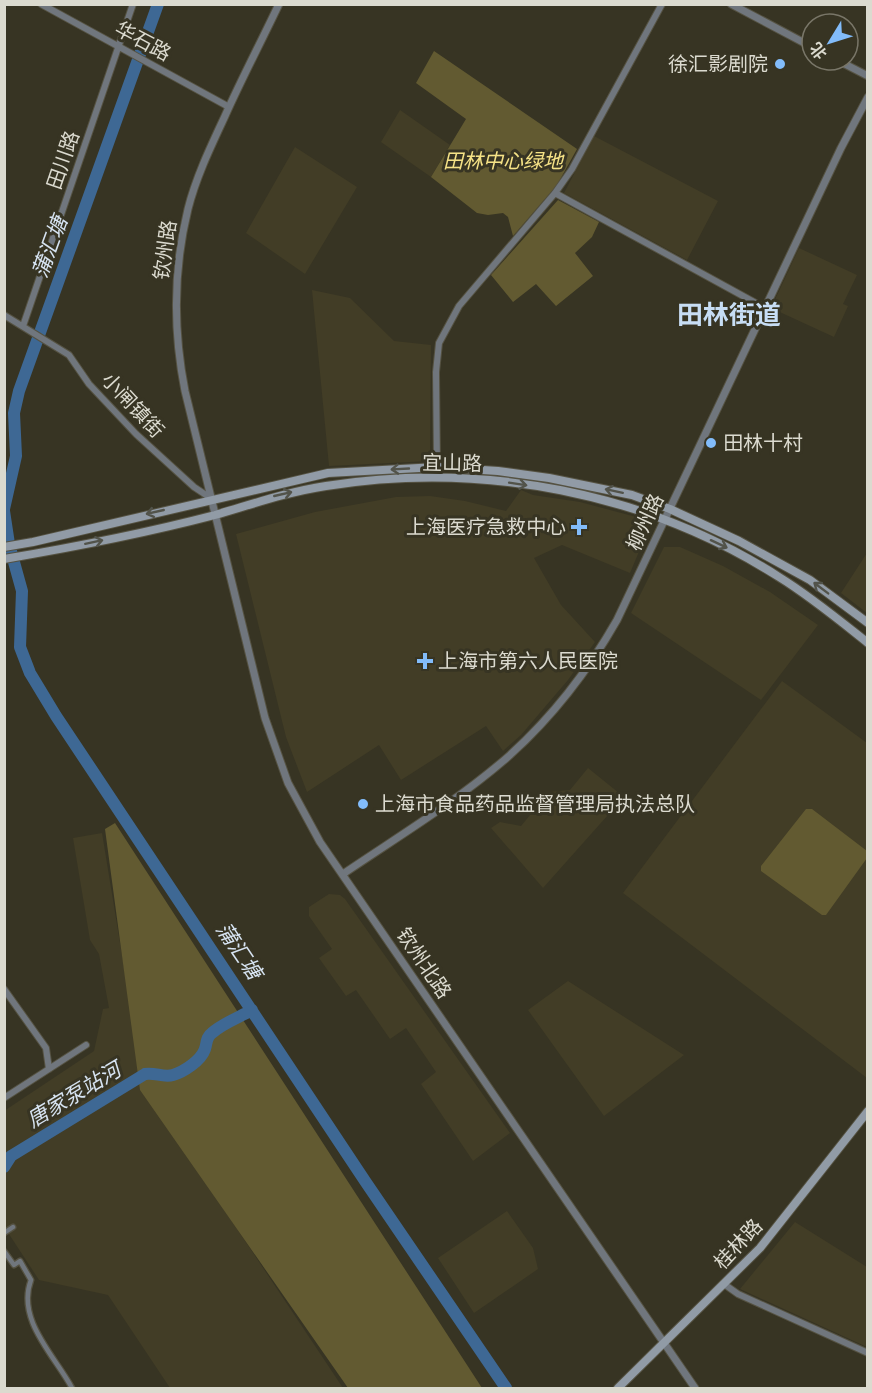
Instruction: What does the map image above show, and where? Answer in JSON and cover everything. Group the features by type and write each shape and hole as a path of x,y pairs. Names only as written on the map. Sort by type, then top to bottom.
{"main road":[{"name":"宜山路","path":"4,547 328,473 437,467 498,471 549,478 632,495 670,508 810,579 867,623"},
{"name":"宜山路","path":"4,559 37,554 216,514 279,495 346,483 470,478 595,497 666,520 740,554 779,576 867,642"},
{"name":"桂林路","path":"618,1389 760,1248 867,1111"}],"street":[{"name":"华石路","path":"41,4 229,107"},
{"name":"田川路","path":"23,326 133,4"},
{"name":"钦州路","path":"216,514 180,366 176,285 182,235 190,199 208,151 279,4"},
{"path":"437,467 436,372 439,343 459,306 555,193 572,168 662,4"},
{"path":"731,4 800,41"},
{"name":"柳州路","path":"343,874 482,777 524,742 585,672 605,641 666,520 867,97"},
{"path":"555,193 765,308"},
{"name":"小闸镇街","path":"4,315 69,355 97,392 160,457 194,487 212,499"},
{"name":"钦州北路","path":"216,514 255,682 276,752 288,783 310,826 695,1389"},
{"path":"4,989 46,1048 49,1069"},
{"path":"4,1098 86,1045"},
{"path":"4,1233 13,1227"},
{"path":"4,1251 14,1265 20,1261 32,1280 26,1303 30,1316 72,1389"},
{"path":"724,1284 738,1294 867,1353"}],"shaded area":[{"path":"400,110 450,145 431,177 381,142"},
{"path":"594,136 718,201 687,260 564,193"},
{"path":"295,147 357,187 305,274 246,233"},
{"path":"799,248 857,275 843,304 848,306 834,337 771,308"},
{"path":"312,290 350,298 394,341 431,345 430,461 329,466"},
{"name":"上海市第六人民医院","path":"521,490 533,495 580,502 640,518 646,535 630,573 562,545 534,558 561,605 595,642 568,680 521,735 503,751 486,726 401,780 379,745 307,792 286,737 236,534 315,512 396,497 430,496 465,501 506,511"},
{"path":"664,547 680,547 723,566 770,592 818,625 761,700 631,613"},
{"path":"867,553 867,613 841,593"},
{"path":"782,681 867,743 867,1078 623,893"},
{"path":"588,768 624,797 543,888 491,828 500,822 521,826 549,792 570,790"},
{"path":"102,833 144,1089 343,1388 170,1388 108,1295 39,1280 5,1228 4,1111 94,1051 103,1009 109,1008 99,954 90,940 73,838"},
{"path":"329,894 340,895 345,899 510,1133 473,1161 421,1084 436,1072 406,1028 390,1039 356,990 346,996 319,958 332,949 309,916 309,907"},
{"path":"568,981 684,1055 604,1116 528,1010"},
{"path":"507,1211 533,1248 538,1269 474,1313 438,1258"},
{"path":"795,1222 867,1267 867,1347 740,1289"}],"green space":[{"name":"田林中心绿地","path":"434,51 577,149 557,185 513,236 508,217 503,213 488,215 477,213 431,177 466,119 416,83"},
{"path":"558,200 599,222 592,237 575,253 593,276 556,306 536,284 513,302 491,275"},
{"path":"806,809 812,809 867,851 867,858 826,915 822,915 761,871 761,866"},
{"path":"115,823 482,1388 348,1388 140,1090 105,829"}],"waterway":[{"name":"蒲汇塘","path":"4,509 16,456 14,413 19,391 158,4"},
{"name":"蒲汇塘","path":"4,511 9,544 22,591 20,647 30,673 56,716 365,1181 506,1388"},
{"name":"唐家泵站河","path":"4,1167 11,1156 145,1074 169,1076 186,1069 203,1053 210,1035 221,1026 252,1010"}],"place":[{"name":"徐汇影剧院","path":"780,64"},
{"name":"田林十村","path":"711,443"},
{"name":"上海医疗急救中心","path":"579,527"},
{"name":"上海市第六人民医院","path":"425,661"},
{"name":"上海市食品药品监督管理局执法总队","path":"363,804"}],"district":[{"name":"田林街道","path":"729,315"}]}
